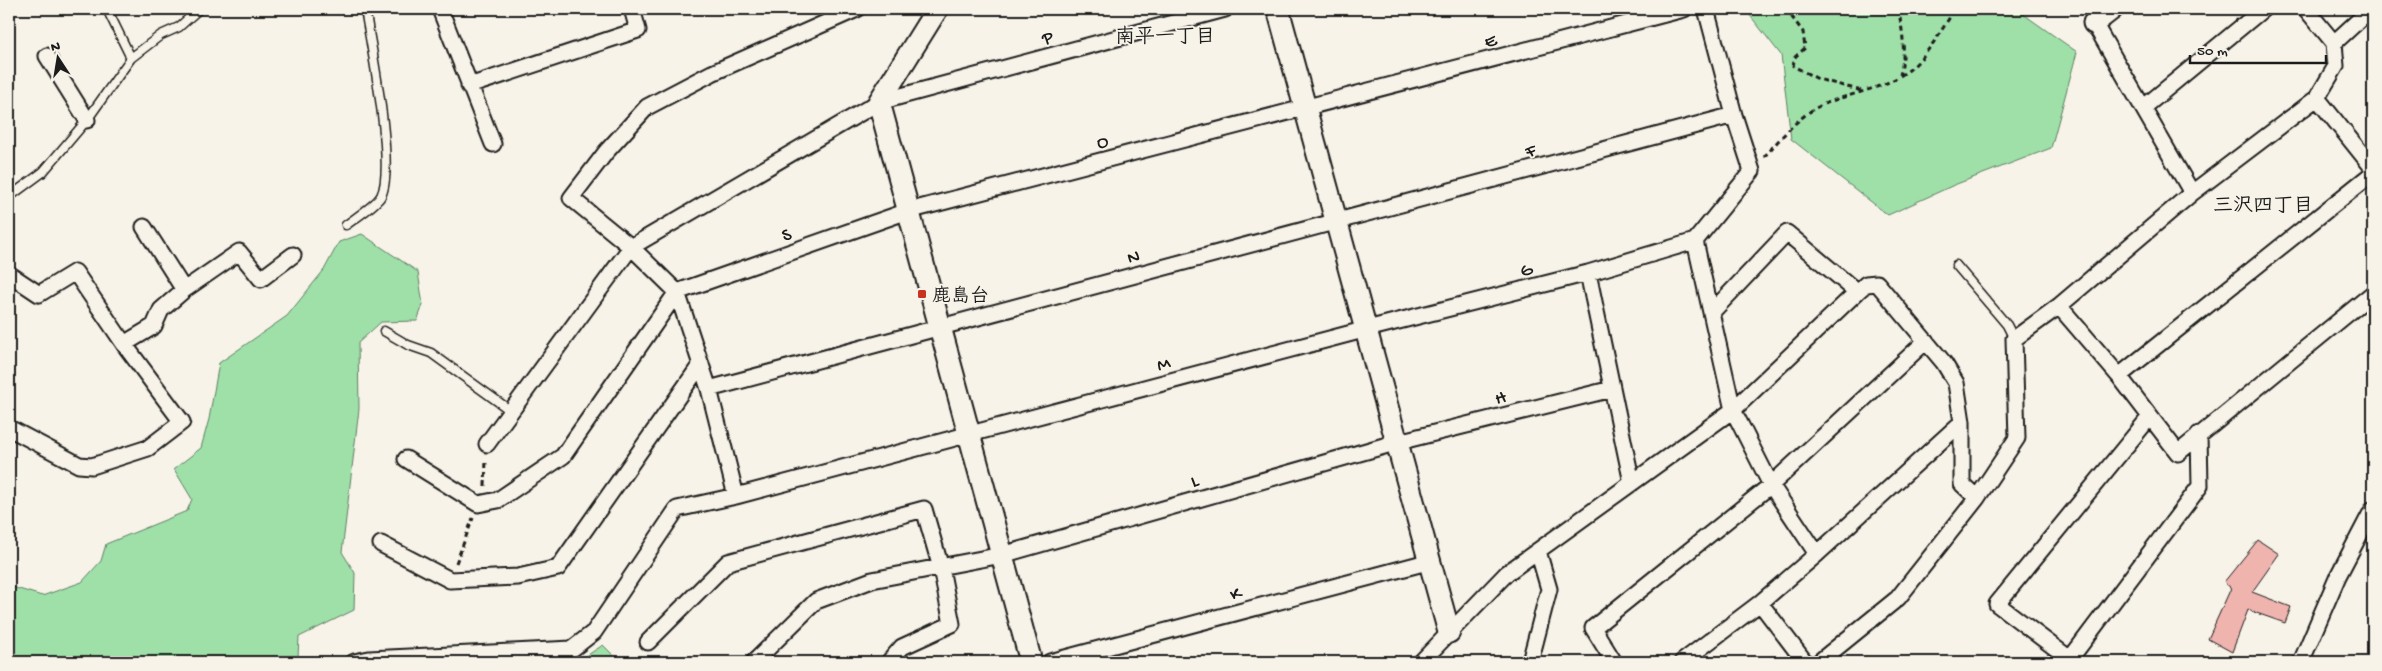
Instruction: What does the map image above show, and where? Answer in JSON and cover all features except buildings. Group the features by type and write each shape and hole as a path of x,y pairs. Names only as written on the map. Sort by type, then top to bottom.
{"street":[{"path":"440,9 492,144"},
{"path":"469,86 638,30 632,9"},
{"path":"736,496 709,389 677,292 631,247 571,198 606,152 647,107 712,74 857,9"},
{"path":"937,9 879,102 1031,662"},
{"name":"P","path":"631,247 879,102 1225,9"},
{"path":"1278,9 1449,632"},
{"name":"E","path":"1306,107 1684,9"},
{"path":"1706,9 1734,115 1752,171 1695,241 1733,410 1771,485 1817,554"},
{"path":"2112,9 2094,23 2192,193"},
{"path":"2143,108 2263,9"},
{"path":"1819,662 1898,598 1976,498 2017,438 2014,339 2059,306 2192,193 2317,98 2336,66 2334,43 2306,9"},
{"path":"2334,43 2371,9"},
{"path":"47,56 87,120"},
{"path":"2317,98 2373,168"},
{"name":"O","path":"908,211 1306,107"},
{"name":"F","path":"1337,221 1734,115"},
{"path":"2118,376 2373,173"},
{"name":"S","path":"677,292 908,211"},
{"name":"N","path":"709,389 1337,221"},
{"path":"144,228 184,290"},
{"path":"1712,312 1787,233 1857,292"},
{"name":"G","path":"1366,329 1588,273 1695,241"},
{"path":"487,444 631,247"},
{"path":"124,344 154,326 161,310 184,290 239,252 261,279 293,255"},
{"path":"9,274 39,294 75,272 124,344 182,422 148,448 92,466 80,465 9,428"},
{"path":"1588,273 1632,483"},
{"path":"1421,662 1507,573 1733,410 1866,284 1877,283 1944,363 1956,383 1962,422 1962,484 1976,498"},
{"path":"406,459 481,504 498,500 563,456 677,292"},
{"path":"2059,306 2118,376 2178,453 2373,293"},
{"name":"M","path":"354,662 572,649 594,632 677,509 736,496 1366,329"},
{"path":"1614,662 1593,628 1771,485 1926,342"},
{"path":"381,544 450,580 518,577 558,568 701,364"},
{"name":"H","path":"1398,442 1612,389"},
{"path":"2149,418 1997,604 2070,659 2200,486 2200,434"},
{"path":"1682,662 1760,603 1817,554 1962,422"},
{"name":"L","path":"754,662 816,601 872,580 1002,555 1398,442"},
{"path":"648,642 728,562 924,508 941,568 952,624 902,647 889,662"},
{"path":"2302,662 2338,576 2373,509"},
{"path":"1530,662 1549,589 1538,551"},
{"name":"K","path":"1050,662 1431,561"},
{"path":"1760,603 1805,662"}],"lane":[{"path":"107,9 131,58"},
{"path":"9,196 43,172 87,120 131,58 161,35 179,26 199,9"},
{"path":"346,225 380,198 386,184 384,128 365,9"},
{"path":"1956,265 2007,326 2014,339"},
{"path":"384,331 408,345 431,353 511,412"}],"path":[{"path":"1786,9 1803,32 1805,48 1795,57 1793,66 1818,79 1864,92"},
{"path":"1898,9 1902,28 1904,59 1900,75"},
{"path":"1752,171 1776,143 1806,114 1824,104 1881,87 1910,69 1930,46 1955,9"},
{"path":"450,580 481,504 487,444"}],"green space":[{"path":"1745,9 2016,9 2077,52 2051,148 1954,185 1888,215 1791,139 1781,55"},
{"path":"362,234 418,272 423,305 417,321 381,322 358,343 359,409 342,552 355,573 354,610 299,637 298,657 281,662 9,662 9,586 42,596 82,582 101,561 106,544 187,511 192,499 174,469 201,448 209,419 219,363 287,316 324,270 339,242"},
{"path":"603,645 620,662 577,662"}],"place":[{"name":"鹿島台","path":"922,294"}],"district":[{"name":"南平一丁目","path":"1165,35"},
{"name":"三沢四丁目","path":"2263,204"}]}
